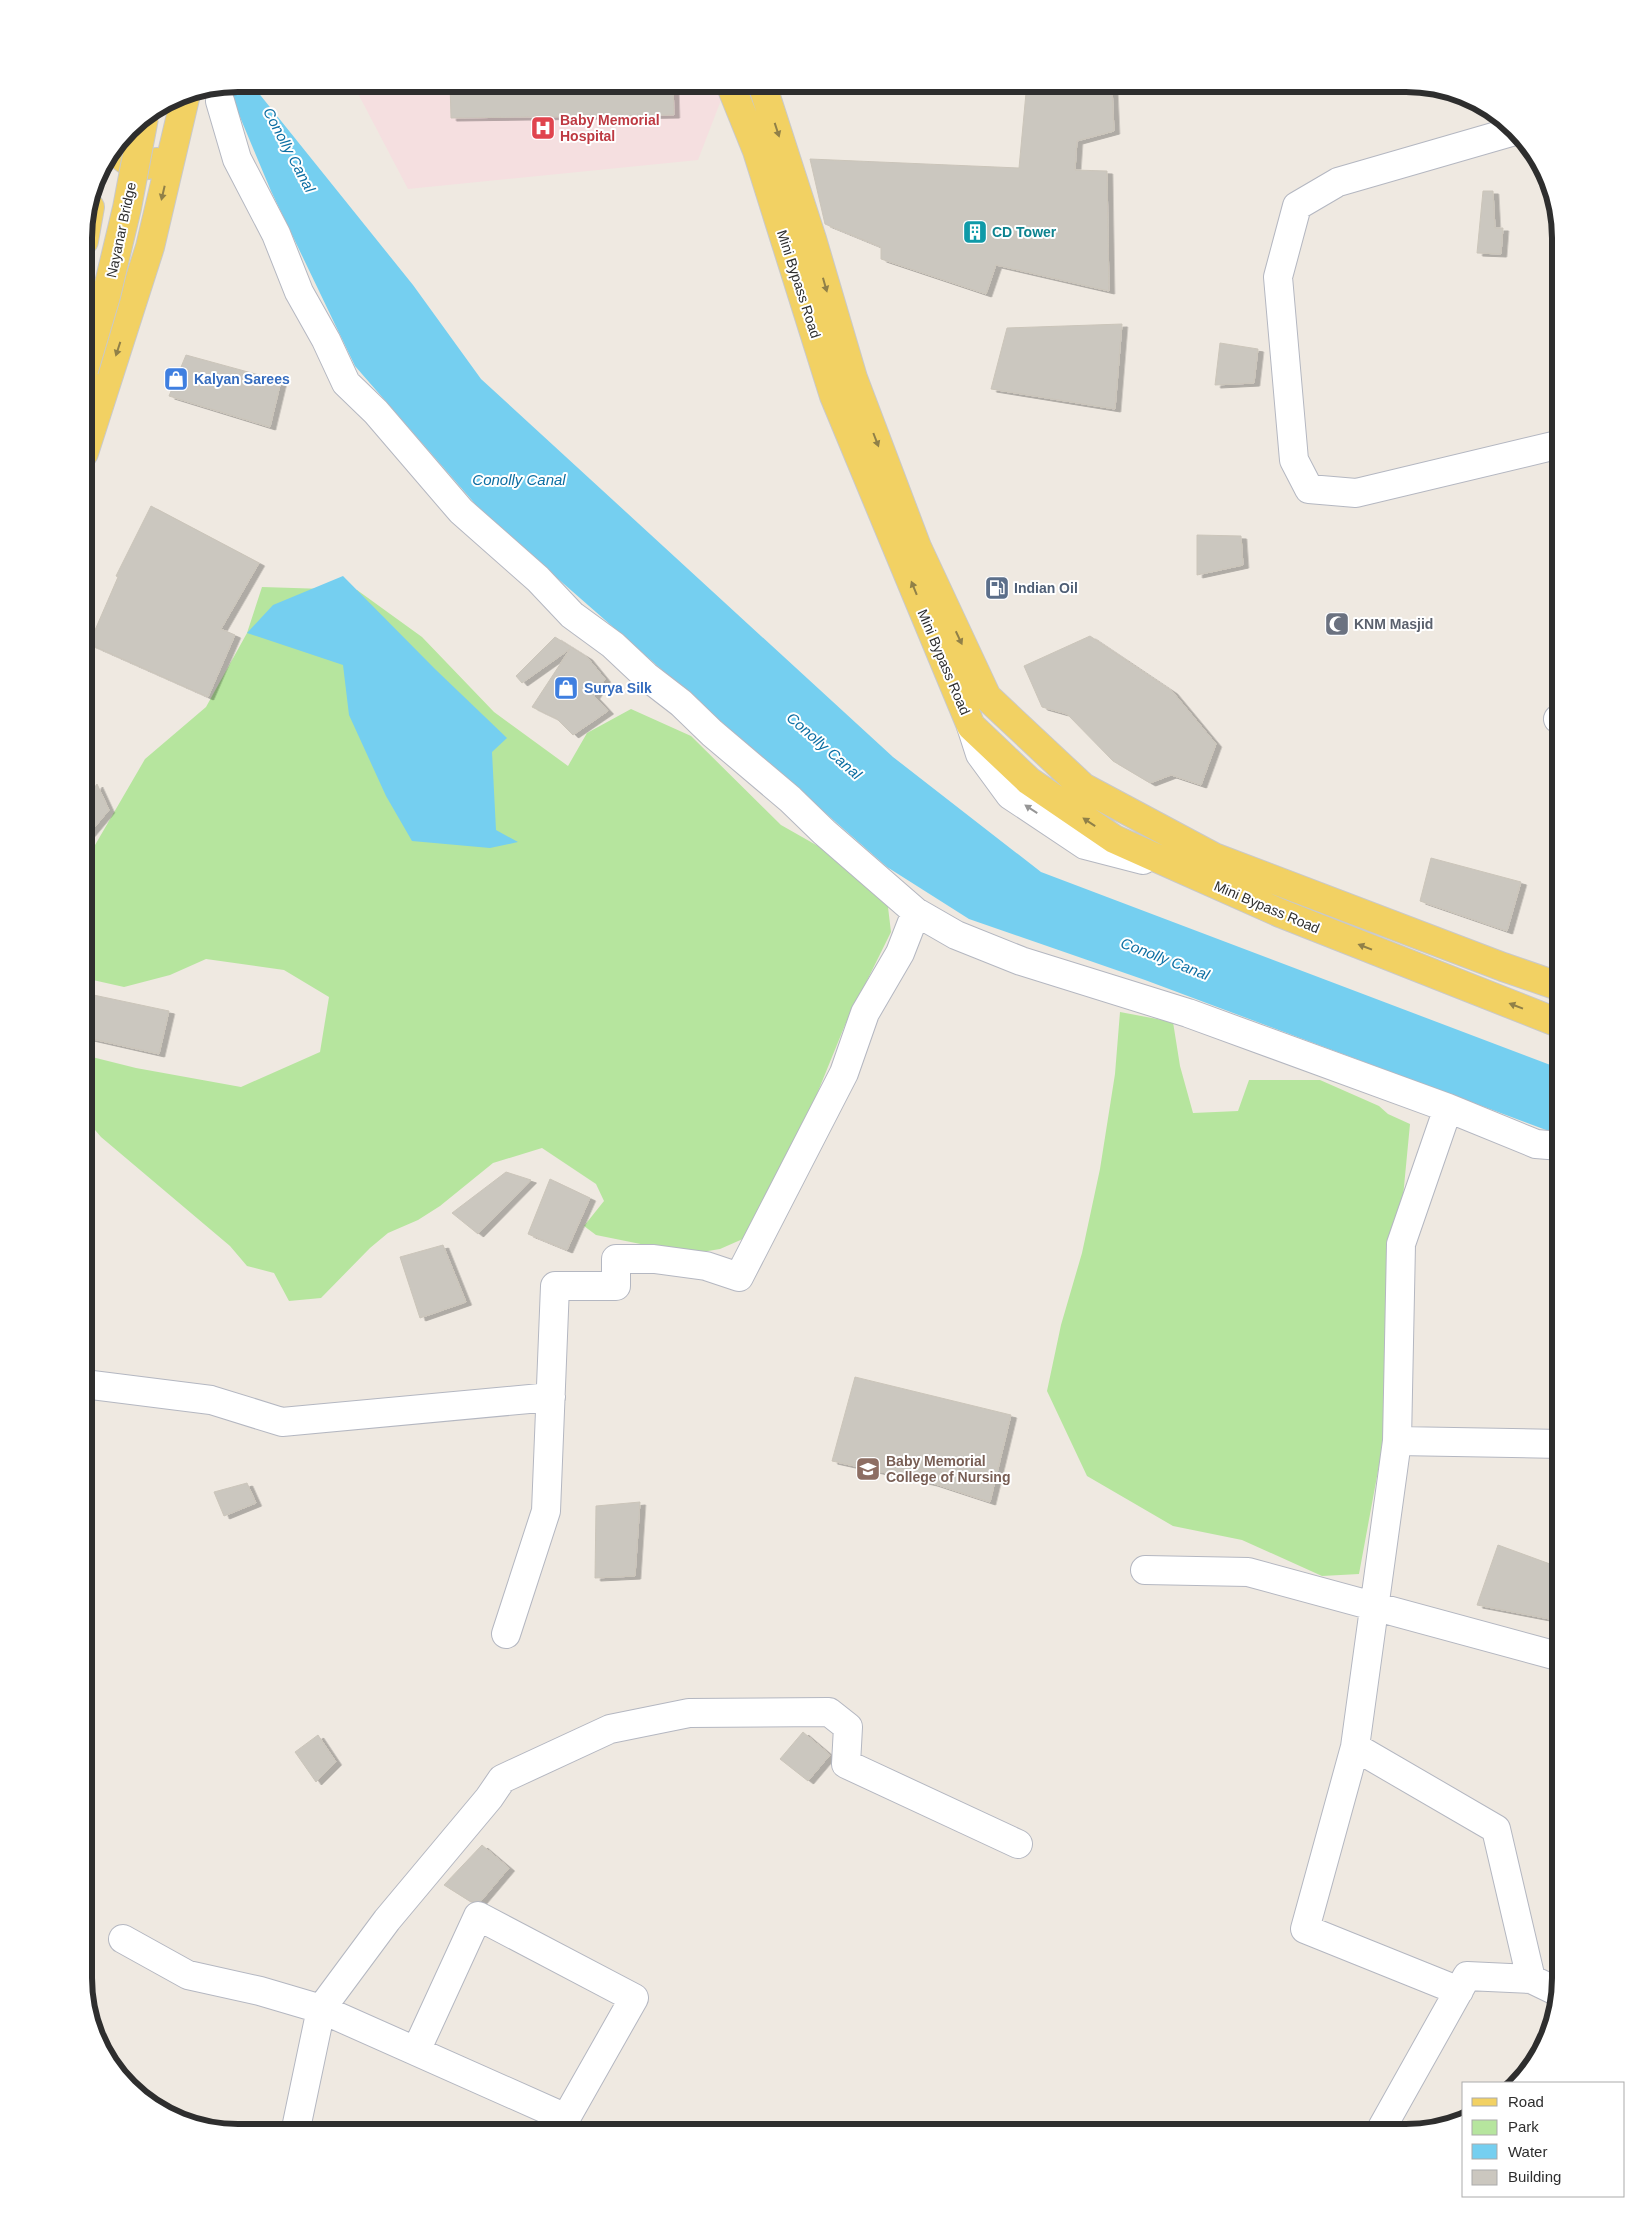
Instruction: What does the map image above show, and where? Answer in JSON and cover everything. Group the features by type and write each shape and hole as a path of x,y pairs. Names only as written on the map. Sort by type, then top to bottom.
{"main road":[{"name":"Mini Bypass Road","path":"733,92 757,151 834,396 938,618 987,697 1083,787 1214,856 1494,964 1552,984"},
{"name":"Mini Bypass Road","path":"765,92 812,239 853,378 918,547 971,726 1029,781 1114,839 1280,914 1552,1020"},
{"path":"93,425 150,247 184,104"},
{"name":"Nayanar Bridge","path":"93,339 108,288 142,129"},
{"path":"119,154 123,159 137,166 148,166 156,163 174,145"}],"street":[{"path":"220,101 238,159 276,234 300,292 326,340 346,383 376,412 461,511 538,579 572,615 613,645 916,912 956,934 1021,962 1188,1013 1448,1108 1536,1144 1552,1145"},
{"path":"1507,133 1338,182 1297,206 1278,277 1294,460 1309,489 1356,493 1552,446"},
{"path":"506,1634 546,1512 555,1286 616,1286 616,1259 654,1259 706,1266 739,1277 844,1073 866,1013 900,953 916,912"},
{"path":"1448,1108 1402,1244 1397,1441 1354,1747 1305,1929 1459,1991"},
{"path":"93,1385 211,1400 282,1422 550,1397"},
{"path":"1397,1441 1552,1444"},
{"path":"1145,1570 1248,1572 1374,1605 1552,1655"},
{"path":"297,2124 321,2009 388,1920 502,1779 610,1729 689,1713 829,1712 848,1727 846,1764 1018,1844"},
{"path":"1354,1747 1496,1829 1531,1980"},
{"path":"123,1939 188,1975 260,1991 321,2009 566,2118 634,1998 478,1916 416,2051"},
{"path":"1384,2124 1467,1976 1531,1980 1551,1989"}],"shaded area":[{"name":"Baby Memorial Hospital","path":"357,92 722,92 723,95 698,160 408,189"}],"green space":[{"path":"262,587 357,590 422,637 494,712 568,766 587,733 631,709 691,736 781,825 832,854 887,899 891,932 845,1025 795,1148 745,1238 720,1249 690,1254 596,1235 584,1226 604,1201 596,1184 542,1148 493,1163 440,1206 418,1220 388,1233 370,1248 321,1298 289,1301 274,1273 247,1266 230,1246 101,1137 93,1128 93,1057 136,1068 241,1087 320,1052 329,997 284,970 206,959 170,975 124,987 93,980 93,849 145,759 206,707 247,633"},
{"path":"1120,1012 1173,1022 1180,1066 1193,1113 1238,1111 1249,1080 1320,1080 1379,1106 1388,1114 1410,1124 1398,1249 1391,1373 1380,1460 1359,1574 1322,1576 1242,1540 1173,1526 1087,1476 1047,1391 1061,1325 1082,1253 1100,1169 1115,1074"}],"water":[{"name":"Conolly Canal","path":"258,92 413,285 481,379 893,757 1041,872 1552,1066 1552,1130 1546,1130 1145,980 969,919 887,867 483,513 355,366 271,191 230,93"},
{"path":"343,576 435,669 507,738 492,752 496,830 518,842 490,848 412,841 386,796 349,715 343,665 247,633 273,605"}],"building":[{"path":"450,92 673,92 674,115 451,118"},
{"name":"CD Tower","path":"1026,93 1112,93 1114,131 1077,141 1075,170 1107,171 1109,291 996,265 986,294 881,259 881,247 825,224 810,159 1019,168"},
{"path":"1483,191 1493,191 1495,228 1503,228 1501,254 1477,253"},
{"path":"1122,324 1115,409 991,389 1007,328"},
{"path":"1220,343 1258,349 1254,383 1215,385"},
{"path":"186,355 281,381 270,427 169,396"},
{"path":"151,506 259,563 221,629 235,635 208,697 93,646 93,635 118,577 116,576"},
{"path":"1197,535 1241,536 1243,565 1197,575"},
{"path":"1090,636 1172,691 1216,744 1201,785 1171,775 1150,783 1113,761 1067,714 1042,707 1024,666"},
{"name":"Surya Silk","path":"555,637 587,657 605,679 594,696 608,711 573,735 557,719 532,707 570,649 522,683 516,676"},
{"path":"97,784 109,810 93,829 93,790"},
{"path":"1431,858 1521,882 1507,931 1420,901"},
{"path":"93,995 169,1011 159,1054 93,1039"},
{"path":"506,1172 531,1180 478,1234 452,1213"},
{"path":"550,1179 590,1198 567,1250 528,1234"},
{"path":"443,1245 466,1302 420,1318 400,1257"},
{"path":"855,1377 1011,1415 990,1502 932,1483 832,1461"},
{"path":"247,1483 256,1503 224,1516 214,1492"},
{"path":"640,1502 635,1576 595,1578 596,1506"},
{"path":"1498,1545 1552,1565 1552,1619 1477,1605"},
{"path":"803,1732 830,1755 808,1781 780,1759"},
{"path":"318,1735 336,1762 316,1782 295,1752"},
{"path":"482,1845 509,1868 481,1901 471,1902 444,1885"}],"place":[{"name":"Baby Memorial Hospital","path":"543,128"},
{"name":"CD Tower","path":"975,232"},
{"name":"Kalyan Sarees","path":"176,379"},
{"name":"Indian Oil","path":"997,588"},
{"name":"KNM Masjid","path":"1337,624"},
{"name":"Surya Silk","path":"566,688"},
{"name":"Baby Memorial College of Nursing","path":"868,1469"}]}
